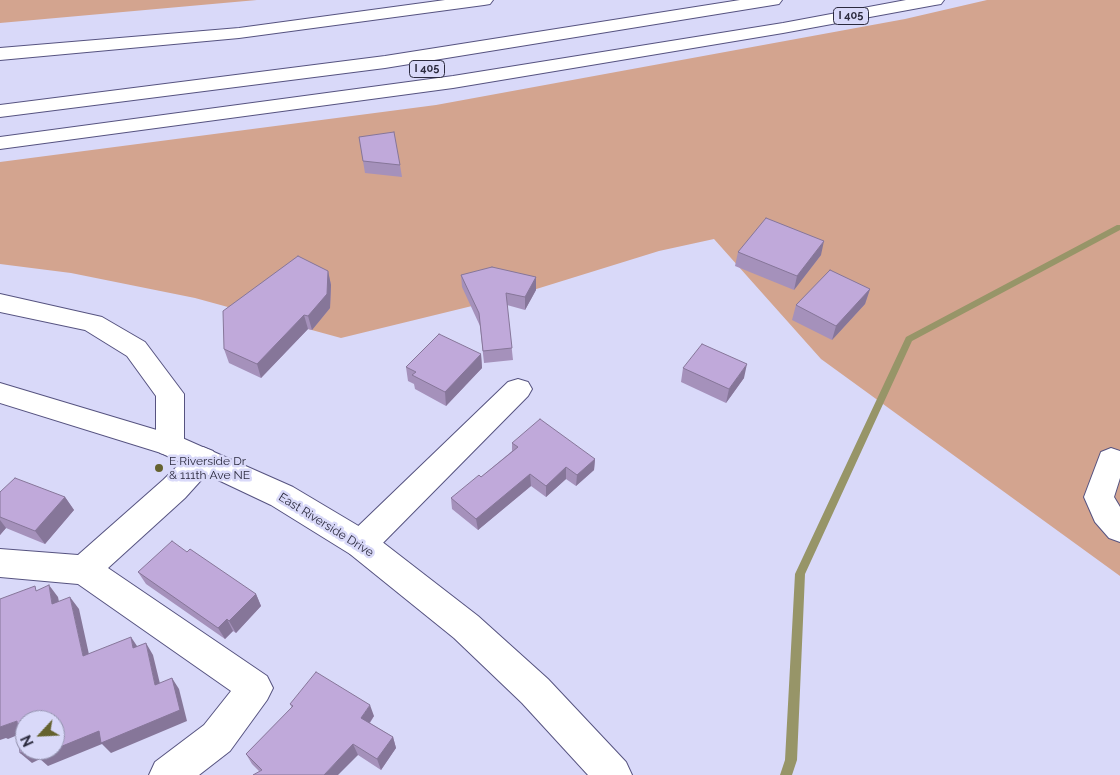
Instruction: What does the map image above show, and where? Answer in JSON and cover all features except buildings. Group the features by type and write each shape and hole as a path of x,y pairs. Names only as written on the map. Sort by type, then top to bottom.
{"main road":[{"path":"0,54 239,33 484,0"},
{"name":"I 405","path":"0,100 424,46 712,0"},
{"name":"I 405","path":"0,111 385,62 774,0"},
{"name":"I 405","path":"0,125 352,80 574,48 852,0"},
{"name":"I 405","path":"0,143 453,82 756,33 935,0"},
{"path":"0,303 93,322 136,349 170,394 170,445"},
{"path":"361,544 518,389"},
{"name":"East Riverside Drive","path":"0,394 170,445 282,496 361,544 473,634 535,691 613,775"},
{"path":"84,570 174,489 203,459"},
{"path":"1111,460 1099,497 1106,513 1120,529"},
{"path":"0,563 84,570 256,688 217,738 168,775"}],"shaded area":[{"path":"0,0 257,0 0,23"},
{"path":"987,0 1120,0 1120,576 821,359 714,239 659,251 517,295 341,338 195,298 71,273 0,264 0,162 436,105 905,19"}],"waterway":[{"path":"786,775 791,760 800,574 909,339 1120,227"}],"place":[{"name":"E Riverside Dr & 111th Ave NE","path":"159,468"}]}
